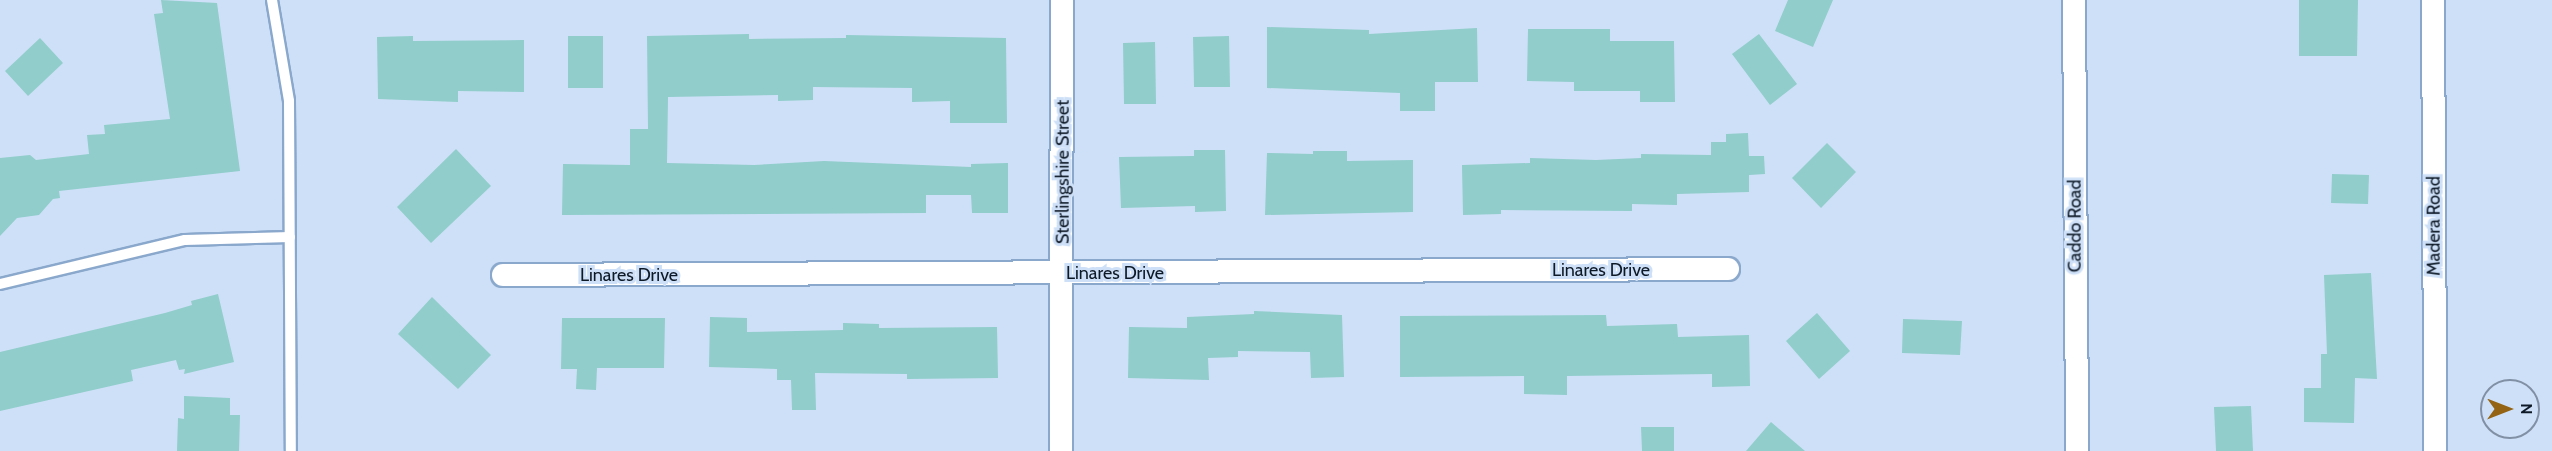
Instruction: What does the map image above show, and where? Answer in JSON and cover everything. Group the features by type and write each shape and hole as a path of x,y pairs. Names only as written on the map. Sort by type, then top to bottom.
{"street":[{"name":"Sterlingshire Street","path":"1061,451 1062,0"},
{"name":"Caddo Road","path":"2074,0 2077,451"},
{"name":"Madera Road","path":"2433,0 2435,451"},
{"name":"Linares Drive","path":"503,275 1728,269"}],"lane":[{"path":"272,0 289,101 291,451"},
{"path":"0,284 185,240 290,237"}],"building":[{"path":"161,0 217,3 240,171 59,191 60,198 53,199 39,215 17,218 0,236 0,158 30,155 36,160 89,154 87,135 105,134 104,125 170,119 154,14 163,13"},
{"path":"1788,0 1833,0 1813,47 1775,31"},
{"path":"2299,0 2358,0 2357,56 2299,56"},
{"path":"1267,27 1369,30 1369,34 1477,28 1478,82 1435,82 1435,111 1400,111 1400,93 1267,88"},
{"path":"1528,29 1610,29 1610,41 1674,41 1675,102 1640,102 1640,91 1574,91 1574,82 1527,81"},
{"path":"749,34 749,39 846,38 846,35 1006,38 1007,123 950,123 950,101 912,102 912,88 813,87 813,100 778,101 778,95 668,97 667,163 754,165 824,161 971,167 971,164 1008,163 1008,213 972,213 971,195 926,195 926,213 562,215 563,164 630,165 630,129 648,129 647,36"},
{"path":"1759,34 1797,84 1770,105 1732,54"},
{"path":"413,36 413,41 524,40 524,92 458,91 458,102 378,99 377,37"},
{"path":"568,36 603,36 603,88 568,88"},
{"path":"1229,36 1230,87 1194,87 1193,37"},
{"path":"40,38 63,63 28,96 5,71"},
{"path":"1155,42 1156,104 1124,104 1123,43"},
{"path":"1748,133 1749,156 1764,156 1765,174 1749,175 1749,192 1677,194 1677,205 1632,204 1632,211 1501,210 1501,214 1463,215 1462,165 1530,163 1530,158 1596,160 1641,158 1641,154 1711,155 1711,142 1726,142 1726,134"},
{"path":"1827,143 1856,172 1821,208 1792,178"},
{"path":"456,149 491,186 431,243 397,207"},
{"path":"1194,150 1225,150 1226,211 1195,212 1195,206 1121,208 1119,157 1194,156"},
{"path":"1313,151 1347,151 1347,161 1413,160 1413,212 1265,215 1267,153 1313,154"},
{"path":"2332,174 2369,175 2368,204 2331,203"},
{"path":"2371,273 2377,379 2355,378 2354,423 2304,422 2304,388 2321,388 2321,354 2327,354 2324,275"},
{"path":"218,294 234,362 184,374 185,369 179,370 176,360 131,370 133,381 0,411 0,352 165,313 192,305 191,301"},
{"path":"432,297 491,355 458,389 398,334"},
{"path":"1254,311 1342,315 1344,377 1311,378 1310,352 1238,351 1238,357 1208,358 1209,380 1128,378 1129,327 1187,328 1187,317 1254,314"},
{"path":"1817,313 1850,351 1819,379 1786,341"},
{"path":"1606,315 1607,326 1677,324 1678,337 1749,335 1750,386 1712,387 1712,374 1567,376 1567,395 1524,394 1524,376 1400,377 1400,316"},
{"path":"710,317 747,318 747,332 843,330 843,323 879,324 879,328 997,327 998,378 907,379 907,374 815,373 816,410 792,410 791,380 777,380 777,369 709,367"},
{"path":"562,318 665,318 664,368 597,368 596,390 576,389 577,369 561,369"},
{"path":"1903,319 1962,321 1960,355 1902,353"},
{"path":"184,396 230,398 230,415 240,415 239,451 177,451 178,418 184,419"},
{"path":"2251,406 2253,451 2216,451 2214,407"},
{"path":"1771,422 1805,451 1746,451"},
{"path":"1641,427 1674,427 1674,451 1642,451"}]}
